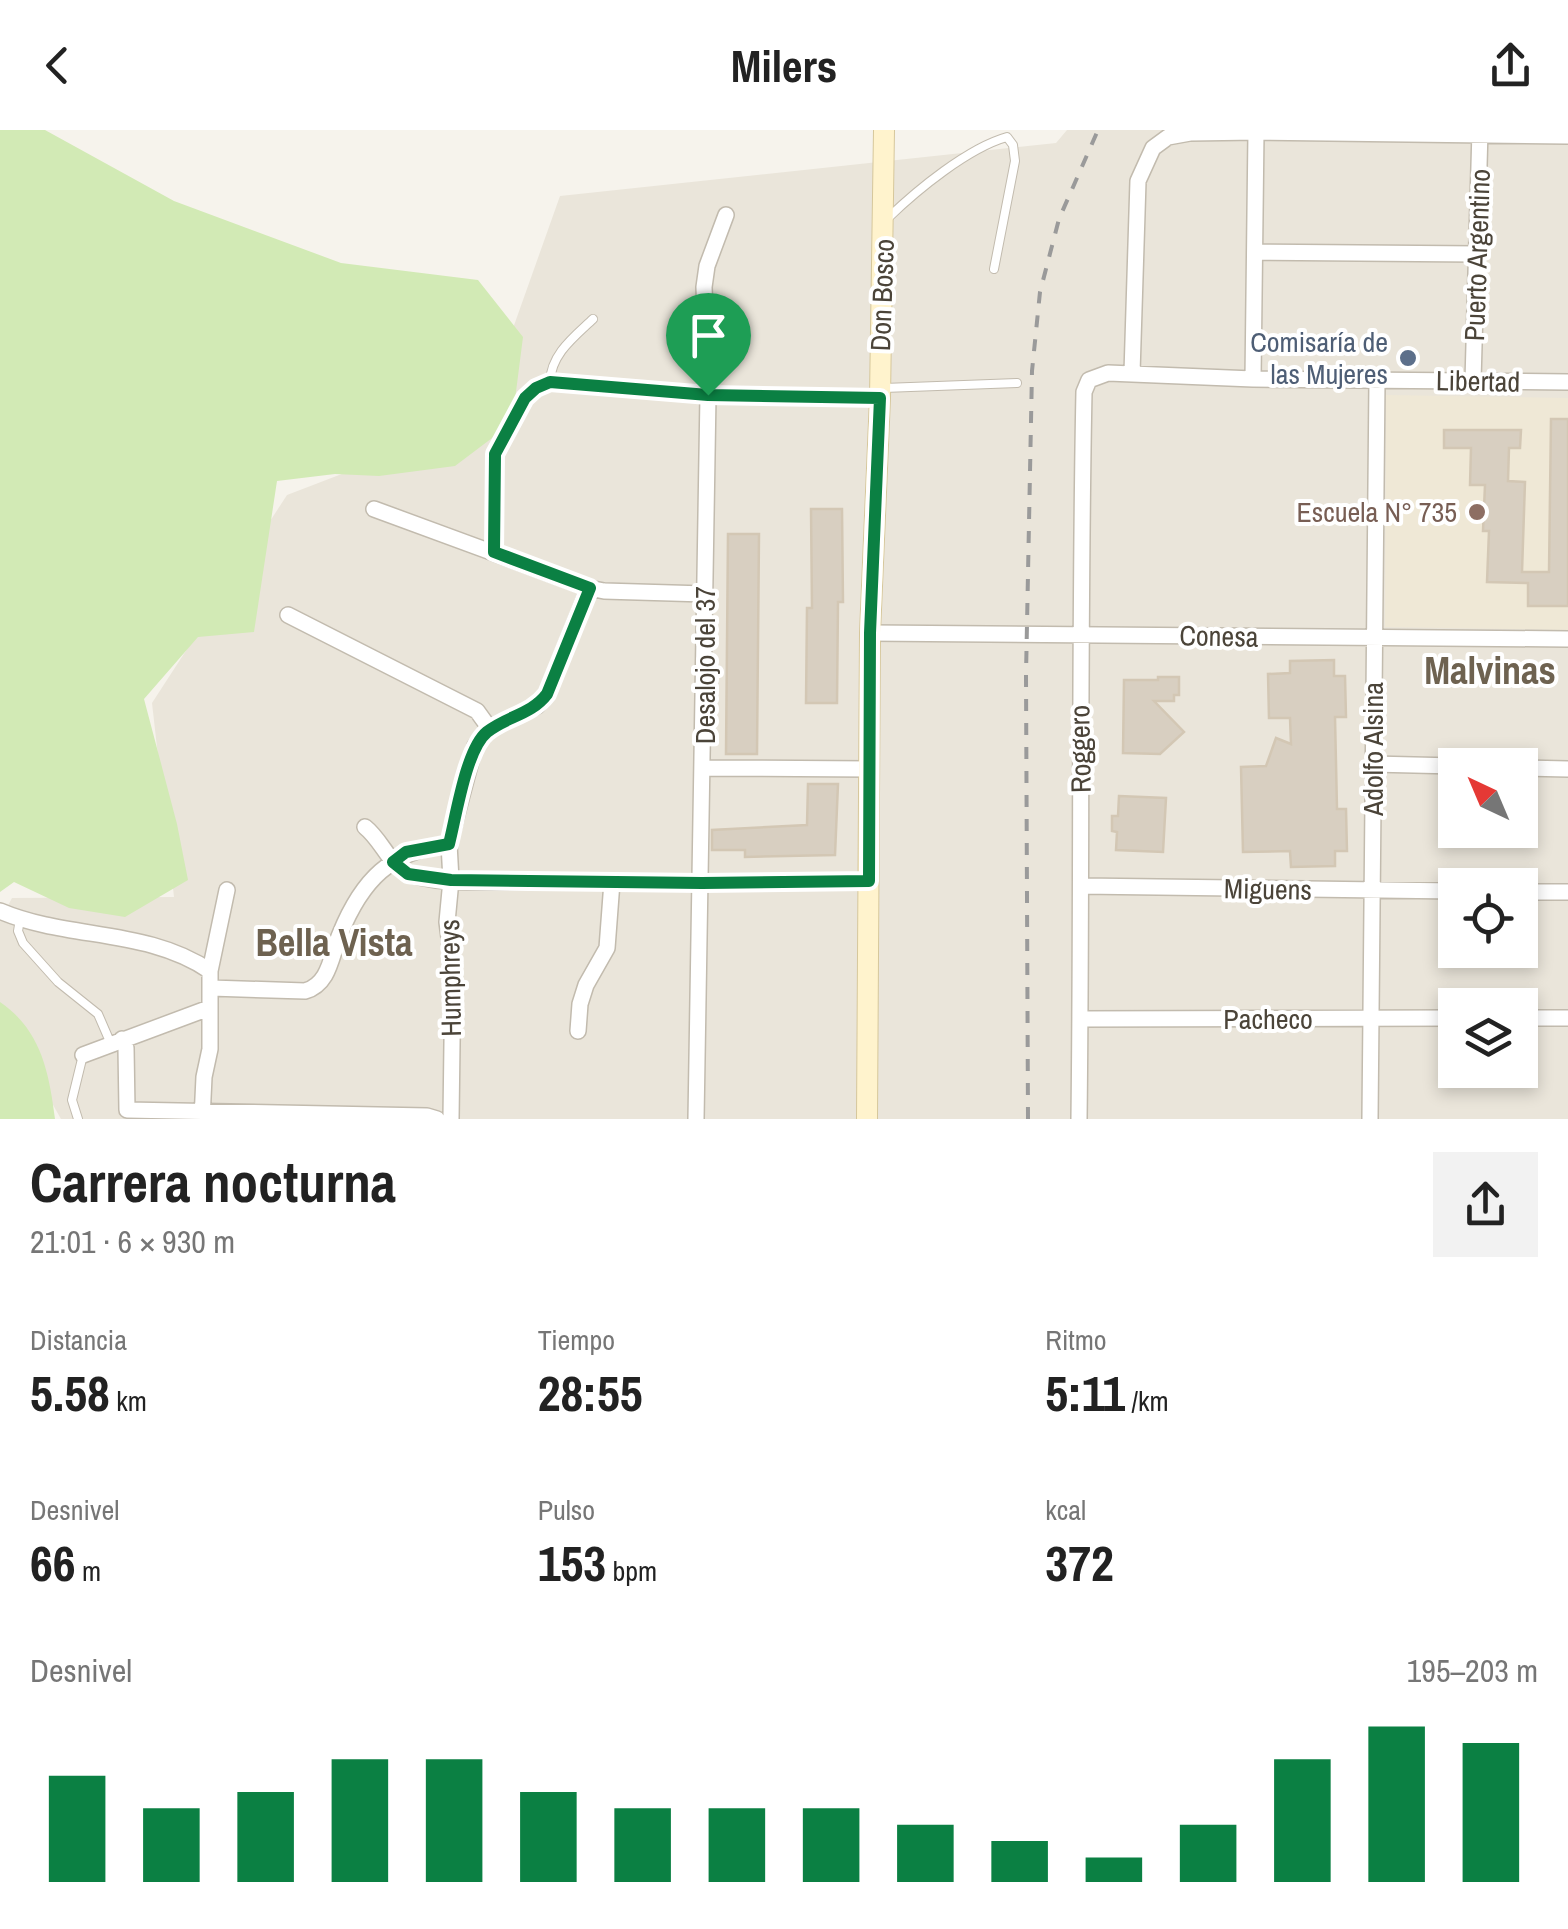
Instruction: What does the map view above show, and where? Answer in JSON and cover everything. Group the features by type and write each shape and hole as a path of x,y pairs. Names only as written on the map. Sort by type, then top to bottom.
{"street":[{"name":"Don Bosco","path":"867,1119 870,633 880,393 884,130"},
{"path":"1253,378 1256,131"},
{"path":"1132,374 1138,180 1153,148 1168,137 1256,131 1568,136"},
{"name":"Puerto Argentino","path":"1473,381 1480,133"},
{"name":"Desalojo del 37","path":"696,1119 708,395 704,288 706,266 726,215"},
{"path":"1255,252 1477,254"},
{"name":"Libertad","path":"1089,380 1108,373 1568,382"},
{"name":"Roggero","path":"1079,1119 1079,634 1084,392 1089,380"},
{"name":"Adolfo Alsina","path":"1370,1119 1376,380"},
{"path":"494,552 495,454 525,398 543,384 708,395 880,393"},
{"path":"374,509 590,588 705,594"},
{"path":"288,615 477,711 490,729 538,706 547,694 590,588"},
{"name":"Conesa","path":"870,633 1568,640"},
{"name":"Humphreys","path":"451,1119 452,968 446,922 451,880 449,844 475,746 490,729"},
{"path":"1373,764 1438,766"},
{"path":"704,768 870,769"},
{"path":"1538,768 1568,768"},
{"path":"365,827 408,874 451,880 869,881"},
{"path":"0,910 20,919 111,934 180,954 211,980 305,991 323,981 340,932 380,871 406,852 449,844"},
{"path":"578,1031 586,985 607,948 612,882"},
{"name":"Miguens","path":"1082,886 1438,891"},
{"path":"202,1115 210,1049 211,980 227,890"},
{"path":"1538,892 1568,892"},
{"path":"82,1055 209,1008"},
{"name":"Pacheco","path":"1080,1020 1438,1018"},
{"path":"1538,1018 1568,1018"},
{"path":"117,1042 126,1048 124,1103 127,1110 135,1112 436,1119"}],"lane":[{"path":"884,222 908,198 992,141 1007,137 1013,145 1015,161 994,269"},
{"path":"543,384 560,350 593,319"},
{"path":"880,393 1018,383"},
{"path":"20,919 18,931 23,943 58,982 98,1014 117,1042"},
{"path":"78,1119 72,1100 82,1055"}],"shaded area":[{"path":"1067,130 1568,130 1568,1119 61,1119 0,1011 0,921 12,898 174,897 152,703 287,495 480,421 560,196 1056,143"},
{"name":"Escuela N° 735","path":"1386,395 1568,398 1568,630 1385,627"}],"green space":[{"path":"0,130 45,130 174,201 341,263 478,280 523,337 512,423 455,466 379,476 335,474 277,481 254,632 198,637 144,699 188,880 125,917 69,908 14,882 0,892"},
{"path":"0,1002 25,1025 41,1053 55,1119 0,1119"}],"building":[{"path":"1551,419 1568,419 1568,606 1528,606 1528,583 1487,582 1489,531 1483,531 1485,485 1470,485 1471,448 1444,448 1444,430 1521,430 1520,448 1509,448 1508,481 1525,482 1522,572 1549,572"},
{"path":"811,509 842,509 843,602 838,602 837,703 806,703 807,608 812,608"},
{"path":"728,534 759,534 757,754 726,754"},
{"path":"1334,660 1334,676 1345,676 1346,717 1335,717 1337,809 1346,809 1347,851 1335,851 1335,866 1291,867 1290,851 1243,852 1241,767 1266,766 1276,738 1291,744 1290,718 1269,718 1268,674 1290,673 1290,661"},
{"path":"1179,677 1179,695 1174,695 1174,701 1154,701 1184,732 1160,754 1123,753 1124,680"},
{"path":"808,784 838,784 835,855 745,857 745,850 712,850 712,830 807,825"},
{"path":"1119,796 1166,798 1163,852 1116,850 1117,832 1112,831 1112,816 1118,816"}],"railway":[{"path":"1028,1119 1026,675 1032,371 1040,292 1059,219 1098,130"}],"place":[{"name":"Comisaría de las Mujeres","path":"1408,358"},
{"name":"Escuela N° 735","path":"1477,512"}],"district":[{"name":"Malvinas","path":"1490,671"},
{"name":"Bella Vista","path":"334,943"}],"route":[{"path":"550,382 708,395 880,398 870,633 869,881 451,880 408,874 393,862 406,852 449,844 475,746 490,729 538,706 547,694 590,588 494,552 495,454 525,398 550,382"}]}
